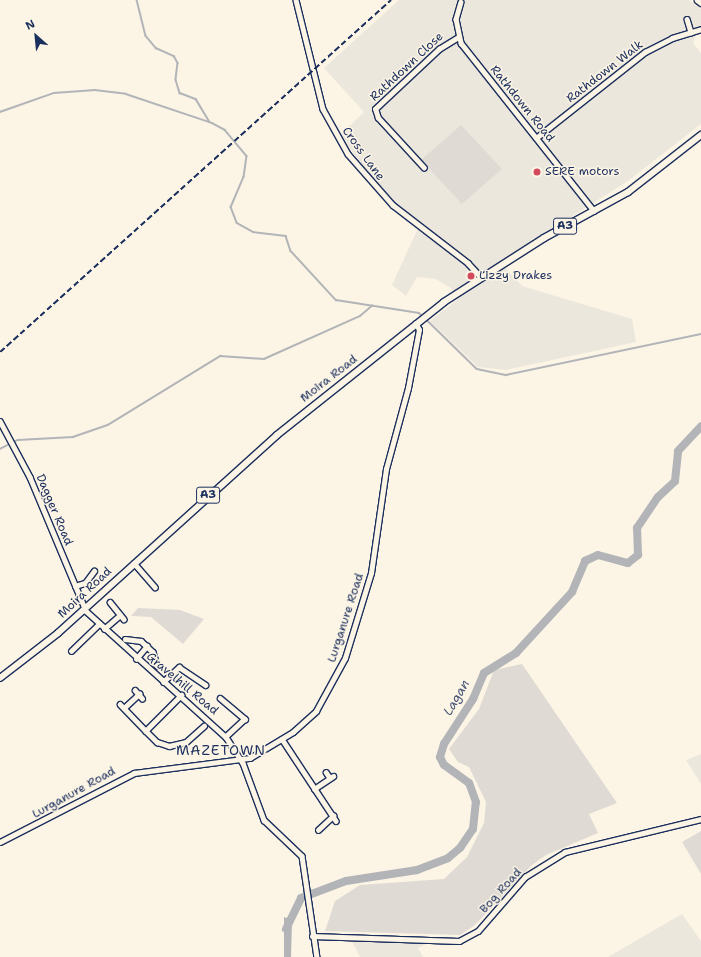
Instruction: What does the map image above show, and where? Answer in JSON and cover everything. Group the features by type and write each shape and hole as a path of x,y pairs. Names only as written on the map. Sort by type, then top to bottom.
{"highway":[{"name":"Moira Road","path":"0,678 41,648 277,435 416,324 481,277 632,189 701,135"}],"street":[{"name":"Cross Lane","path":"296,0 323,109 348,154 388,201 481,277"},
{"path":"698,0 701,3"},
{"path":"458,36 456,20 460,2"},
{"path":"687,19 691,32"},
{"name":"Rathdown Walk","path":"536,138 645,52 701,29"},
{"name":"Rathdown Road","path":"458,36 594,211"},
{"name":"Rathdown Close","path":"424,168 378,118 375,109 439,49 458,36"},
{"name":"Lurganure Road","path":"0,842 134,772 242,760 282,739 301,726 322,703 352,639 373,565 386,469 408,388 418,330 416,324"},
{"name":"Dagger Road","path":"0,421 15,447 84,609"},
{"path":"134,563 155,586"},
{"path":"74,586 85,583 94,571"},
{"path":"104,629 122,617 110,602"},
{"name":"Gravelhill Road","path":"84,609 136,659 163,682 182,695 226,737 242,760 264,820 302,856 307,886 312,936 317,957"},
{"path":"75,650 99,624"},
{"path":"125,639 141,641 153,652 157,665"},
{"path":"136,659 146,646"},
{"path":"163,682 179,666 206,685"},
{"path":"124,708 140,696 135,690"},
{"path":"146,731 182,695"},
{"path":"220,698 245,719 226,737"},
{"path":"120,704 157,742 170,746 186,742 204,726"},
{"path":"282,739 336,820"},
{"path":"314,789 332,777 326,772"},
{"path":"318,830 333,816"},
{"name":"Bog Road","path":"312,936 459,941 478,931 525,877 565,852 701,819"}],"shaded area":[{"path":"399,0 689,0 701,9 701,32 696,34 693,43 701,53 701,124 628,181 500,262 522,286 632,319 636,342 506,370 478,367 430,321 458,299 451,288 436,279 417,277 406,296 392,285 420,224 380,189 340,135 364,112 324,68"},
{"path":"461,125 502,169 462,204 421,160"},
{"path":"138,608 180,610 204,619 183,644 151,617 131,616"},
{"path":"522,664 617,803 589,814 598,833 546,855 532,865 475,925 460,935 325,931 335,901 360,885 444,879 467,857 484,823 486,802 469,767 458,762 449,749 479,709 494,670"},
{"path":"701,754 701,784 686,760"},
{"path":"701,831 701,874 682,842"},
{"path":"682,914 701,941 701,957 608,957"},
{"path":"284,917 292,920 291,957 284,957"},
{"path":"351,939 426,944 418,948 423,957 360,957"}],"waterway":[{"path":"137,0 146,36 156,48 174,56 178,63 176,80 180,93 196,99 210,122"},
{"path":"0,112 54,93 95,90 126,94 212,123 225,130 247,156 244,177 231,207 237,223 253,232 286,236 291,251 336,300 419,313 424,317"},
{"path":"0,449 18,440 73,437 108,425 220,356 264,359 360,316 372,306"},
{"path":"426,319 477,369 506,375 701,334"},
{"name":"Lagan","path":"286,929 301,898 346,881 417,870 448,858 460,848 473,829 476,802 469,783 444,765 440,757 444,744 473,699 484,673 516,653 572,592 585,561 598,555 628,563 638,555 637,528 658,497 675,481 678,451 701,426"}],"railway":[{"path":"0,352 391,0"}],"place":[{"name":"SERE motors","path":"537,172"},
{"name":"Lizzy Drakes","path":"471,276"}],"district":[{"name":"MAZETOWN","path":"221,750"}]}
